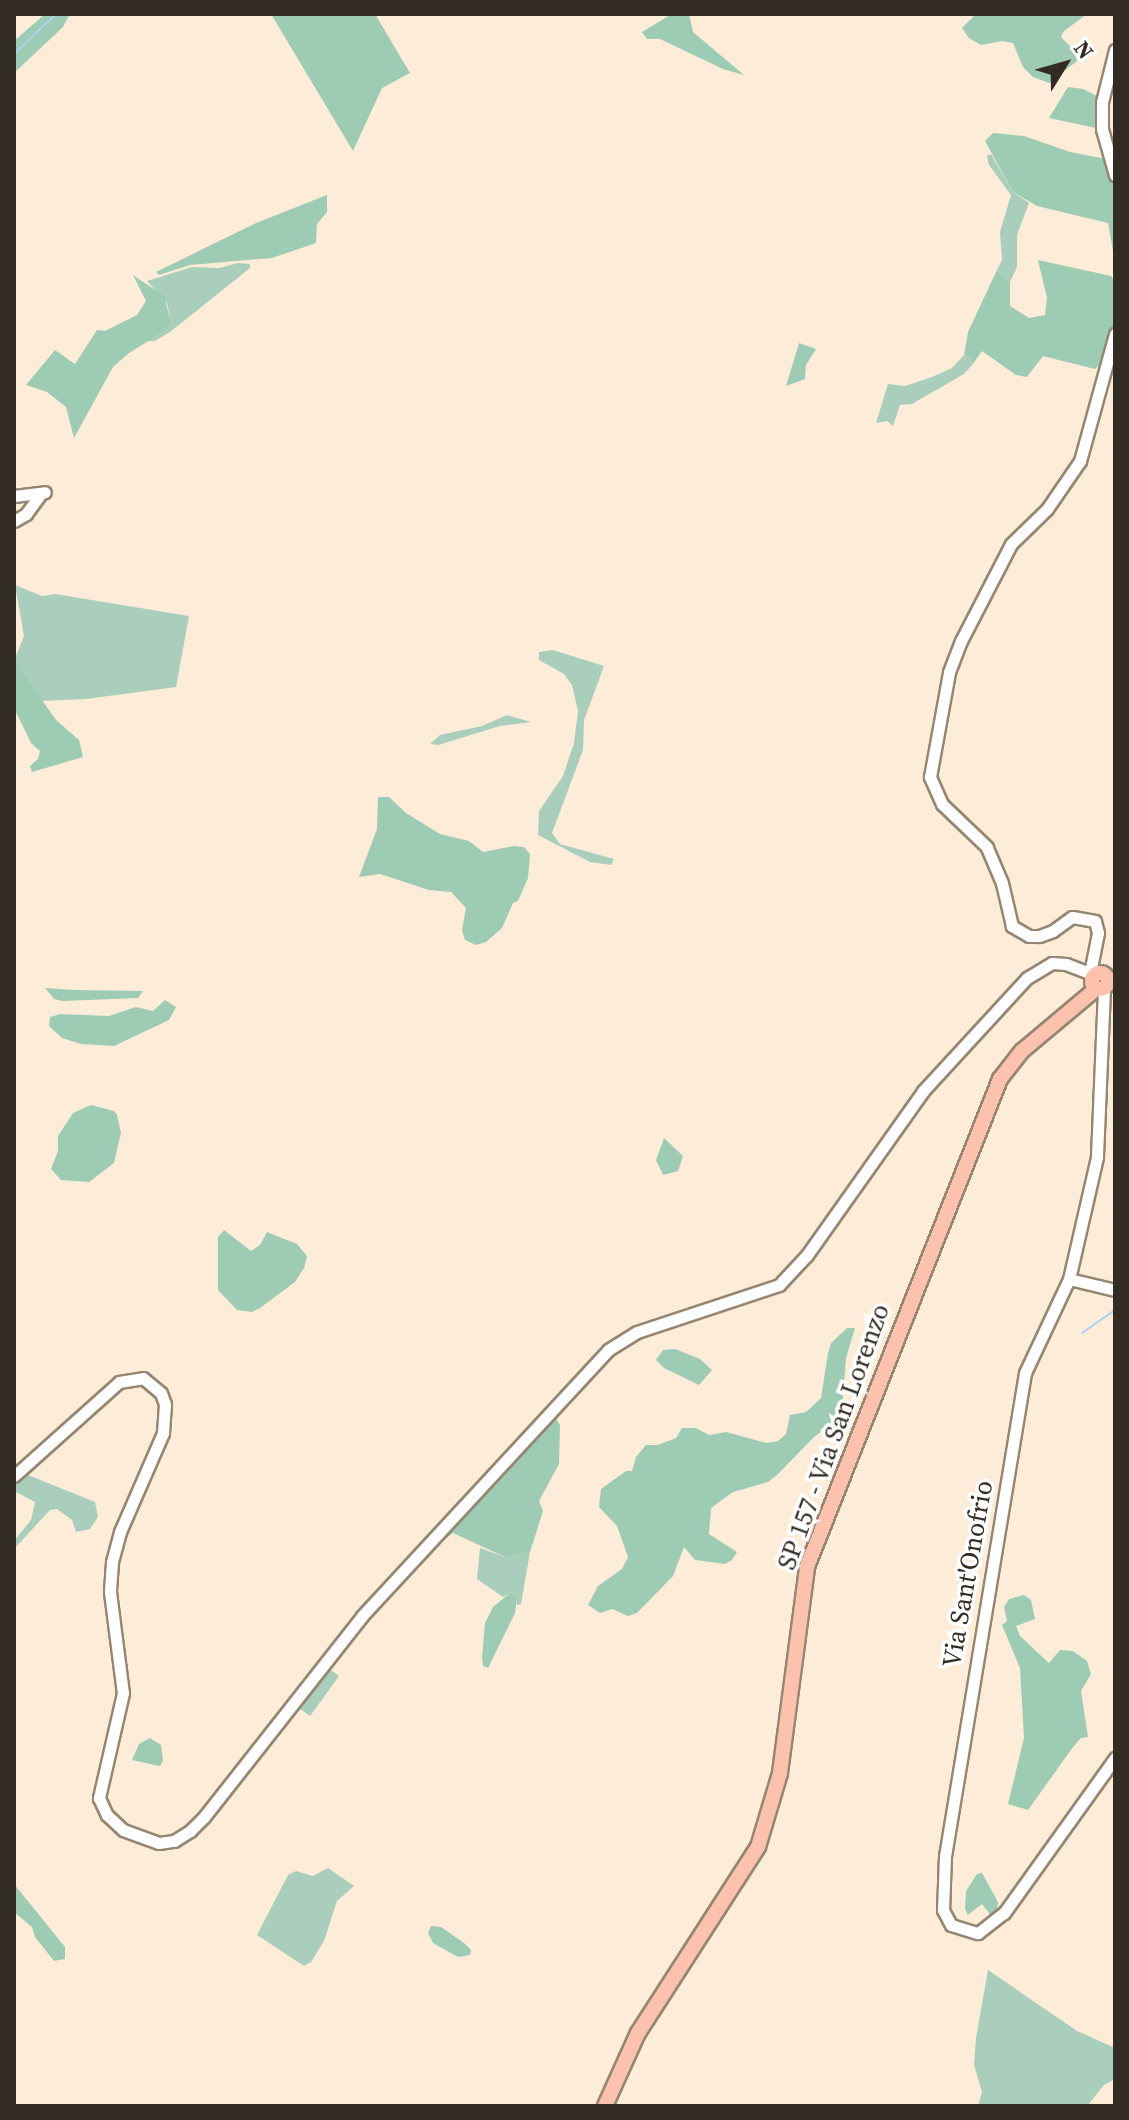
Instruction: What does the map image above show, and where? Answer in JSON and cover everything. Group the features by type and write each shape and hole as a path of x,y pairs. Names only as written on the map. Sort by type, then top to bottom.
{"main road":[{"name":"SP 157 - Via San Lorenzo","path":"605,2106 638,2033 758,1847 780,1773 807,1567 994,1091 1022,1051 1101,978"}],"street":[{"path":"1115,50 1102,102 1102,129 1115,175"},
{"name":"Via Sant'Onofrio","path":"1115,334 1080,461 1047,509 1011,544 961,641 949,672 930,777 942,804 987,847 1002,883 1012,926 1029,936 1039,936 1053,931 1072,917 1095,921 1101,978 1097,1157 1069,1279 1025,1373 945,1856 943,1910 951,1925 978,1933 1004,1913 1115,1758"},
{"path":"14,496 43,493 26,514 14,521"},
{"path":"14,1476 119,1382 143,1378 161,1393 165,1404 163,1433 120,1532 112,1562 110,1592 123,1693 99,1798 107,1815 123,1830 159,1843 174,1841 204,1817 362,1616 608,1350 637,1332 779,1285 814,1245 931,1081 1006,999 1039,969 1052,963 1066,964 1101,978"},
{"path":"1069,1279 1115,1290"}],"green space":[{"path":"45,14 75,14 68,17 63,27 14,73 14,41"},
{"path":"271,14 375,14 410,73 382,88 353,151"},
{"path":"672,14 689,14 693,32 744,75 723,69 660,39 647,39 642,32"},
{"path":"976,14 1087,14 1064,31 1061,37 1074,50 1077,61 1049,83 1033,77 1023,67 1013,43 1002,41 981,45 969,38 962,28"},
{"path":"1068,87 1083,89 1101,98 1101,129 1049,118"},
{"path":"993,133 1024,136 1070,152 1106,159 1115,183 1115,262 1108,223 1037,206 1013,192 985,141"},
{"path":"991,154 1013,192 1029,203 1017,235 1017,267 1010,282 997,270 1002,260 1000,232 1011,195 989,165 987,156"},
{"path":"327,195 327,212 317,224 316,243 272,258 190,265 159,275 156,272 256,223"},
{"path":"1038,260 1111,276 1114,281 1113,331 1105,360 1095,369 1043,356 1027,377 1016,375 982,351 972,365 971,357 964,355 968,332 997,270 1010,282 1010,306 1029,318 1045,315 1047,298"},
{"path":"238,263 250,264 250,268 170,332 155,341 148,341 168,329 171,322 167,303 147,281 192,267 219,268"},
{"path":"133,275 164,296 171,322 168,329 129,353 113,367 74,438 66,407 47,392 26,385 55,350 75,364 97,330 105,331 137,315 146,301"},
{"path":"799,343 816,349 806,365 805,379 786,386"},
{"path":"964,355 971,357 972,365 964,374 912,404 900,405 893,426 887,421 876,423 888,384 905,386 932,377 952,368"},
{"path":"15,585 42,596 55,594 189,616 176,687 86,699 41,701 14,661 24,636"},
{"path":"553,650 604,666 584,720 583,750 552,833 560,844 614,859 611,865 590,862 538,835 539,811 563,776 574,743 578,711 572,685 564,674 539,660 539,652"},
{"path":"14,660 56,720 79,740 83,757 32,772 30,766 38,759 40,751 31,743 14,708"},
{"path":"507,715 531,722 500,726 438,745 430,744 440,735 482,726"},
{"path":"378,797 389,797 406,813 440,834 469,841 483,852 514,846 524,847 530,854 528,878 518,901 513,903 502,928 486,942 476,945 465,940 462,930 466,908 451,892 429,890 380,874 359,877 377,829"},
{"path":"45,988 143,991 138,998 63,1001 54,999"},
{"path":"165,1000 176,1007 169,1020 114,1046 81,1044 62,1038 49,1026 50,1017 60,1014 109,1016 136,1007 153,1011"},
{"path":"91,1105 114,1111 117,1115 121,1133 114,1163 89,1182 61,1180 51,1169 58,1151 58,1136 73,1113"},
{"path":"664,1138 683,1156 678,1171 663,1175 656,1160"},
{"path":"224,1230 251,1251 260,1245 267,1232 297,1244 307,1256 304,1268 295,1282 260,1308 252,1312 237,1310 218,1290 218,1237"},
{"path":"847,1328 855,1328 846,1358 842,1411 836,1421 814,1437 768,1482 733,1492 711,1508 709,1534 737,1552 732,1560 725,1564 695,1560 684,1547 673,1576 637,1613 628,1616 612,1609 600,1613 588,1605 598,1586 622,1569 628,1557 617,1526 599,1507 601,1489 626,1471 632,1471 636,1457 646,1445 658,1445 676,1438 682,1428 696,1428 709,1435 726,1432 767,1443 778,1441 786,1434 790,1415 806,1412 821,1398 831,1343"},
{"path":"675,1349 700,1359 712,1370 699,1385 664,1368 656,1360 663,1350"},
{"path":"553,1414 560,1425 559,1464 539,1501 543,1511 530,1552 505,1557 453,1533 440,1543 437,1538"},
{"path":"23,1473 95,1502 98,1517 90,1529 76,1532 72,1520 57,1509 50,1510 14,1549 14,1541 31,1520 35,1502 14,1491 14,1482"},
{"path":"480,1548 505,1557 530,1552 521,1604 517,1605 517,1599 511,1592 503,1597 477,1579"},
{"path":"511,1592 517,1599 515,1613 488,1668 483,1666 482,1658 485,1623 493,1607"},
{"path":"1024,1595 1031,1600 1035,1619 1016,1626 1020,1636 1049,1663 1060,1650 1073,1651 1087,1661 1091,1674 1081,1691 1088,1737 1081,1738 1073,1747 1028,1810 1008,1804 1024,1738 1020,1668 1002,1625 1007,1621 1004,1607 1009,1599"},
{"path":"325,1666 339,1676 310,1716 296,1706"},
{"path":"150,1738 161,1745 163,1761 160,1766 132,1760 139,1744"},
{"path":"328,1868 354,1886 337,1901 324,1941 311,1962 304,1966 257,1935 288,1875 296,1871 313,1876"},
{"path":"982,1873 998,1902 997,1914 992,1917 982,1904 968,1915 965,1909 966,1891 977,1874"},
{"path":"14,1884 65,1947 65,1959 54,1961 35,1937 32,1927 14,1912"},
{"path":"431,1926 441,1927 464,1943 471,1950 470,1955 458,1957 433,1943 428,1933"},
{"path":"988,1970 1077,2031 1115,2048 1115,2079 1104,2085 1087,2106 978,2106 982,2092 974,2065"}],"waterway":[{"path":"14,54 56,14"},
{"path":"1082,1333 1115,1310"}]}
